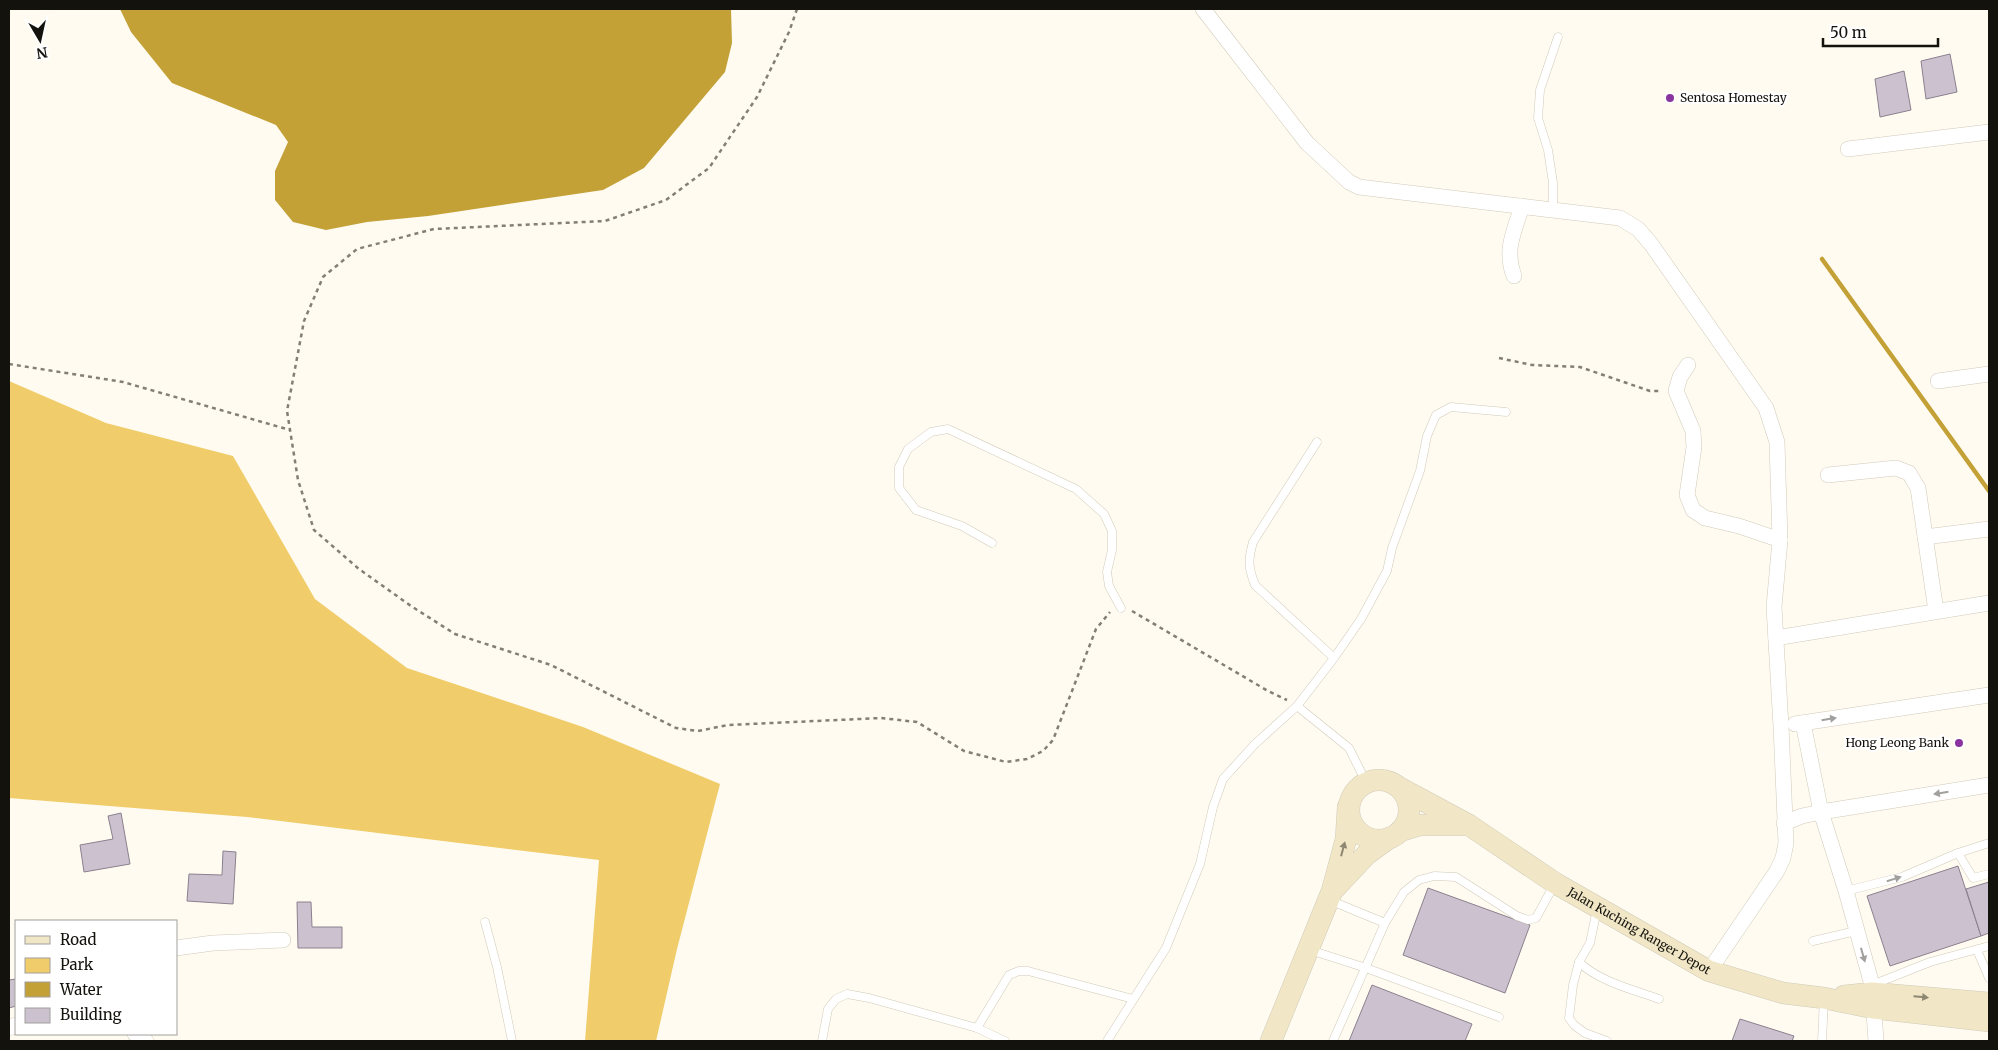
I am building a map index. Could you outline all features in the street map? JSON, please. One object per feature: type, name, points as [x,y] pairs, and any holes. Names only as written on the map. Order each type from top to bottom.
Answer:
[{"type":"street","points":[[1203,9],[1306,143],[1349,182],[1360,187],[1620,218],[1638,229],[1651,244],[1766,408],[1777,442],[1780,540],[1774,607],[1786,844],[1784,858],[1709,971]]},
{"type":"street","points":[[1848,150],[1989,132]]},
{"type":"street","points":[[1514,276],[1509,264],[1508,252],[1522,206]]},
{"type":"street","points":[[1688,365],[1680,377],[1676,391],[1693,431],[1694,447],[1687,495],[1693,510],[1705,518],[1739,526],[1780,540]]},
{"type":"street","points":[[1938,381],[1989,374]]},
{"type":"street","points":[[1828,476],[1896,468],[1909,472],[1918,488],[1936,611]]},
{"type":"street","points":[[1925,538],[1989,529]]},
{"type":"street","points":[[1776,638],[1989,603]]},
{"type":"street","points":[[1781,726],[1989,694]]},
{"type":"street","points":[[1803,723],[1822,812],[1846,891],[1872,995],[1876,1041]]},
{"type":"street","points":[[1271,1041],[1330,896],[1346,839],[1348,807],[1356,790],[1366,782],[1382,780],[1393,783],[1400,788],[1408,804],[1409,815],[1395,834],[1367,854],[1330,896]]},
{"type":"street","points":[[1784,823],[1802,816],[1822,812],[1989,785]]},
{"type":"street","name":"Jalan Kuching Ranger Depot","points":[[1400,788],[1469,825],[1554,883],[1709,971],[1783,993],[1824,998],[1872,995],[1989,1003]]},
{"type":"street","points":[[1348,807],[1349,817],[1353,826],[1362,835],[1374,840],[1420,825],[1469,825]]},
{"type":"street","points":[[178,948],[213,943],[283,940]]},
{"type":"street","name":"Jalan Kuching Ranger Depot","points":[[1872,995],[1989,1021]]},
{"type":"lane","points":[[1553,211],[1553,183],[1548,150],[1538,118],[1540,90],[1558,37]]},
{"type":"lane","points":[[1107,1041],[1166,948],[1200,864],[1213,806],[1223,779],[1255,744],[1297,706],[1334,658],[1360,619],[1387,571],[1392,548],[1420,470],[1427,436],[1436,415],[1451,407],[1506,412]]},
{"type":"lane","points":[[992,543],[962,526],[916,510],[899,488],[899,467],[908,449],[931,432],[948,429],[1067,485],[1076,490],[1104,514],[1112,531],[1112,550],[1108,572],[1109,586],[1120,608]]},
{"type":"lane","points":[[1317,442],[1253,542],[1248,559],[1255,585],[1334,658]]},
{"type":"lane","points":[[1297,706],[1349,748],[1366,782]]},
{"type":"lane","points":[[1846,891],[1902,877],[1958,853],[1989,843]]},
{"type":"lane","points":[[1958,853],[1973,878],[1989,874]]},
{"type":"lane","points":[[1333,1041],[1385,923],[1404,892],[1419,880],[1434,876],[1456,877],[1517,916],[1528,920],[1536,918],[1554,883]]},
{"type":"lane","points":[[1330,896],[1385,923]]},
{"type":"lane","points":[[1598,907],[1590,943],[1579,962],[1573,985],[1569,1018],[1574,1025],[1585,1033],[1607,1041]]},
{"type":"lane","points":[[485,922],[497,967],[512,1041]]},
{"type":"lane","points":[[1813,941],[1856,931]]},
{"type":"lane","points":[[1872,995],[1930,962],[1989,946]]},
{"type":"lane","points":[[1308,949],[1500,1017]]},
{"type":"lane","points":[[1977,950],[1989,978]]},
{"type":"lane","points":[[1579,962],[1587,970],[1597,975],[1659,999]]},
{"type":"lane","points":[[977,1028],[1010,975],[1019,971],[1028,971],[1133,999]]},
{"type":"lane","points":[[822,1041],[828,1009],[836,999],[847,994],[869,998],[977,1028],[1005,1041]]},
{"type":"lane","points":[[1822,1041],[1824,998]]},
{"type":"path","points":[[797,9],[789,32],[757,97],[709,168],[666,200],[605,221],[434,229],[357,250],[323,277],[304,321],[287,411],[298,480],[314,530],[359,569],[455,634],[551,665],[676,728],[698,731],[728,724],[880,718],[917,722],[964,751],[1006,762],[1027,759],[1043,751],[1054,740],[1096,629],[1108,614],[1120,608],[1135,611],[1268,691],[1297,706]]},
{"type":"path","points":[[1499,358],[1532,365],[1580,367],[1650,391],[1676,391]]},
{"type":"path","points":[[9,364],[124,382],[290,430]]},
{"type":"green space","points":[[9,381],[106,423],[233,456],[315,599],[407,668],[583,727],[720,784],[677,949],[656,1041],[585,1041],[599,860],[247,817],[9,798]]},
{"type":"water","points":[[120,9],[731,9],[732,43],[725,72],[644,168],[603,190],[428,216],[367,222],[326,230],[293,222],[275,200],[275,171],[288,142],[276,125],[172,83],[131,32]]},
{"type":"building","points":[[1950,54],[1957,92],[1926,99],[1921,61]]},
{"type":"building","points":[[1904,71],[1911,110],[1880,117],[1875,79]]},
{"type":"building","points":[[121,813],[130,864],[84,872],[80,845],[113,839],[108,816]]},
{"type":"building","points":[[223,851],[236,852],[233,904],[187,901],[189,874],[222,875]]},
{"type":"building","points":[[1958,866],[1981,936],[1890,966],[1867,896]]},
{"type":"building","points":[[1989,882],[1989,933],[1981,936],[1966,889]]},
{"type":"building","points":[[1428,888],[1530,925],[1505,993],[1403,955]]},
{"type":"building","points":[[297,902],[311,902],[312,927],[342,927],[342,948],[298,948]]},
{"type":"building","points":[[15,979],[15,1006],[9,1008],[9,980]]},
{"type":"building","points":[[1372,985],[1472,1024],[1465,1041],[1349,1041]]},
{"type":"building","points":[[1740,1019],[1794,1036],[1792,1041],[1732,1041]]},
{"type":"waterway","points":[[1822,259],[1989,491]]},
{"type":"place","name":"Sentosa Homestay","points":[[1670,98]]},
{"type":"place","name":"Hong Leong Bank","points":[[1959,743]]}]
